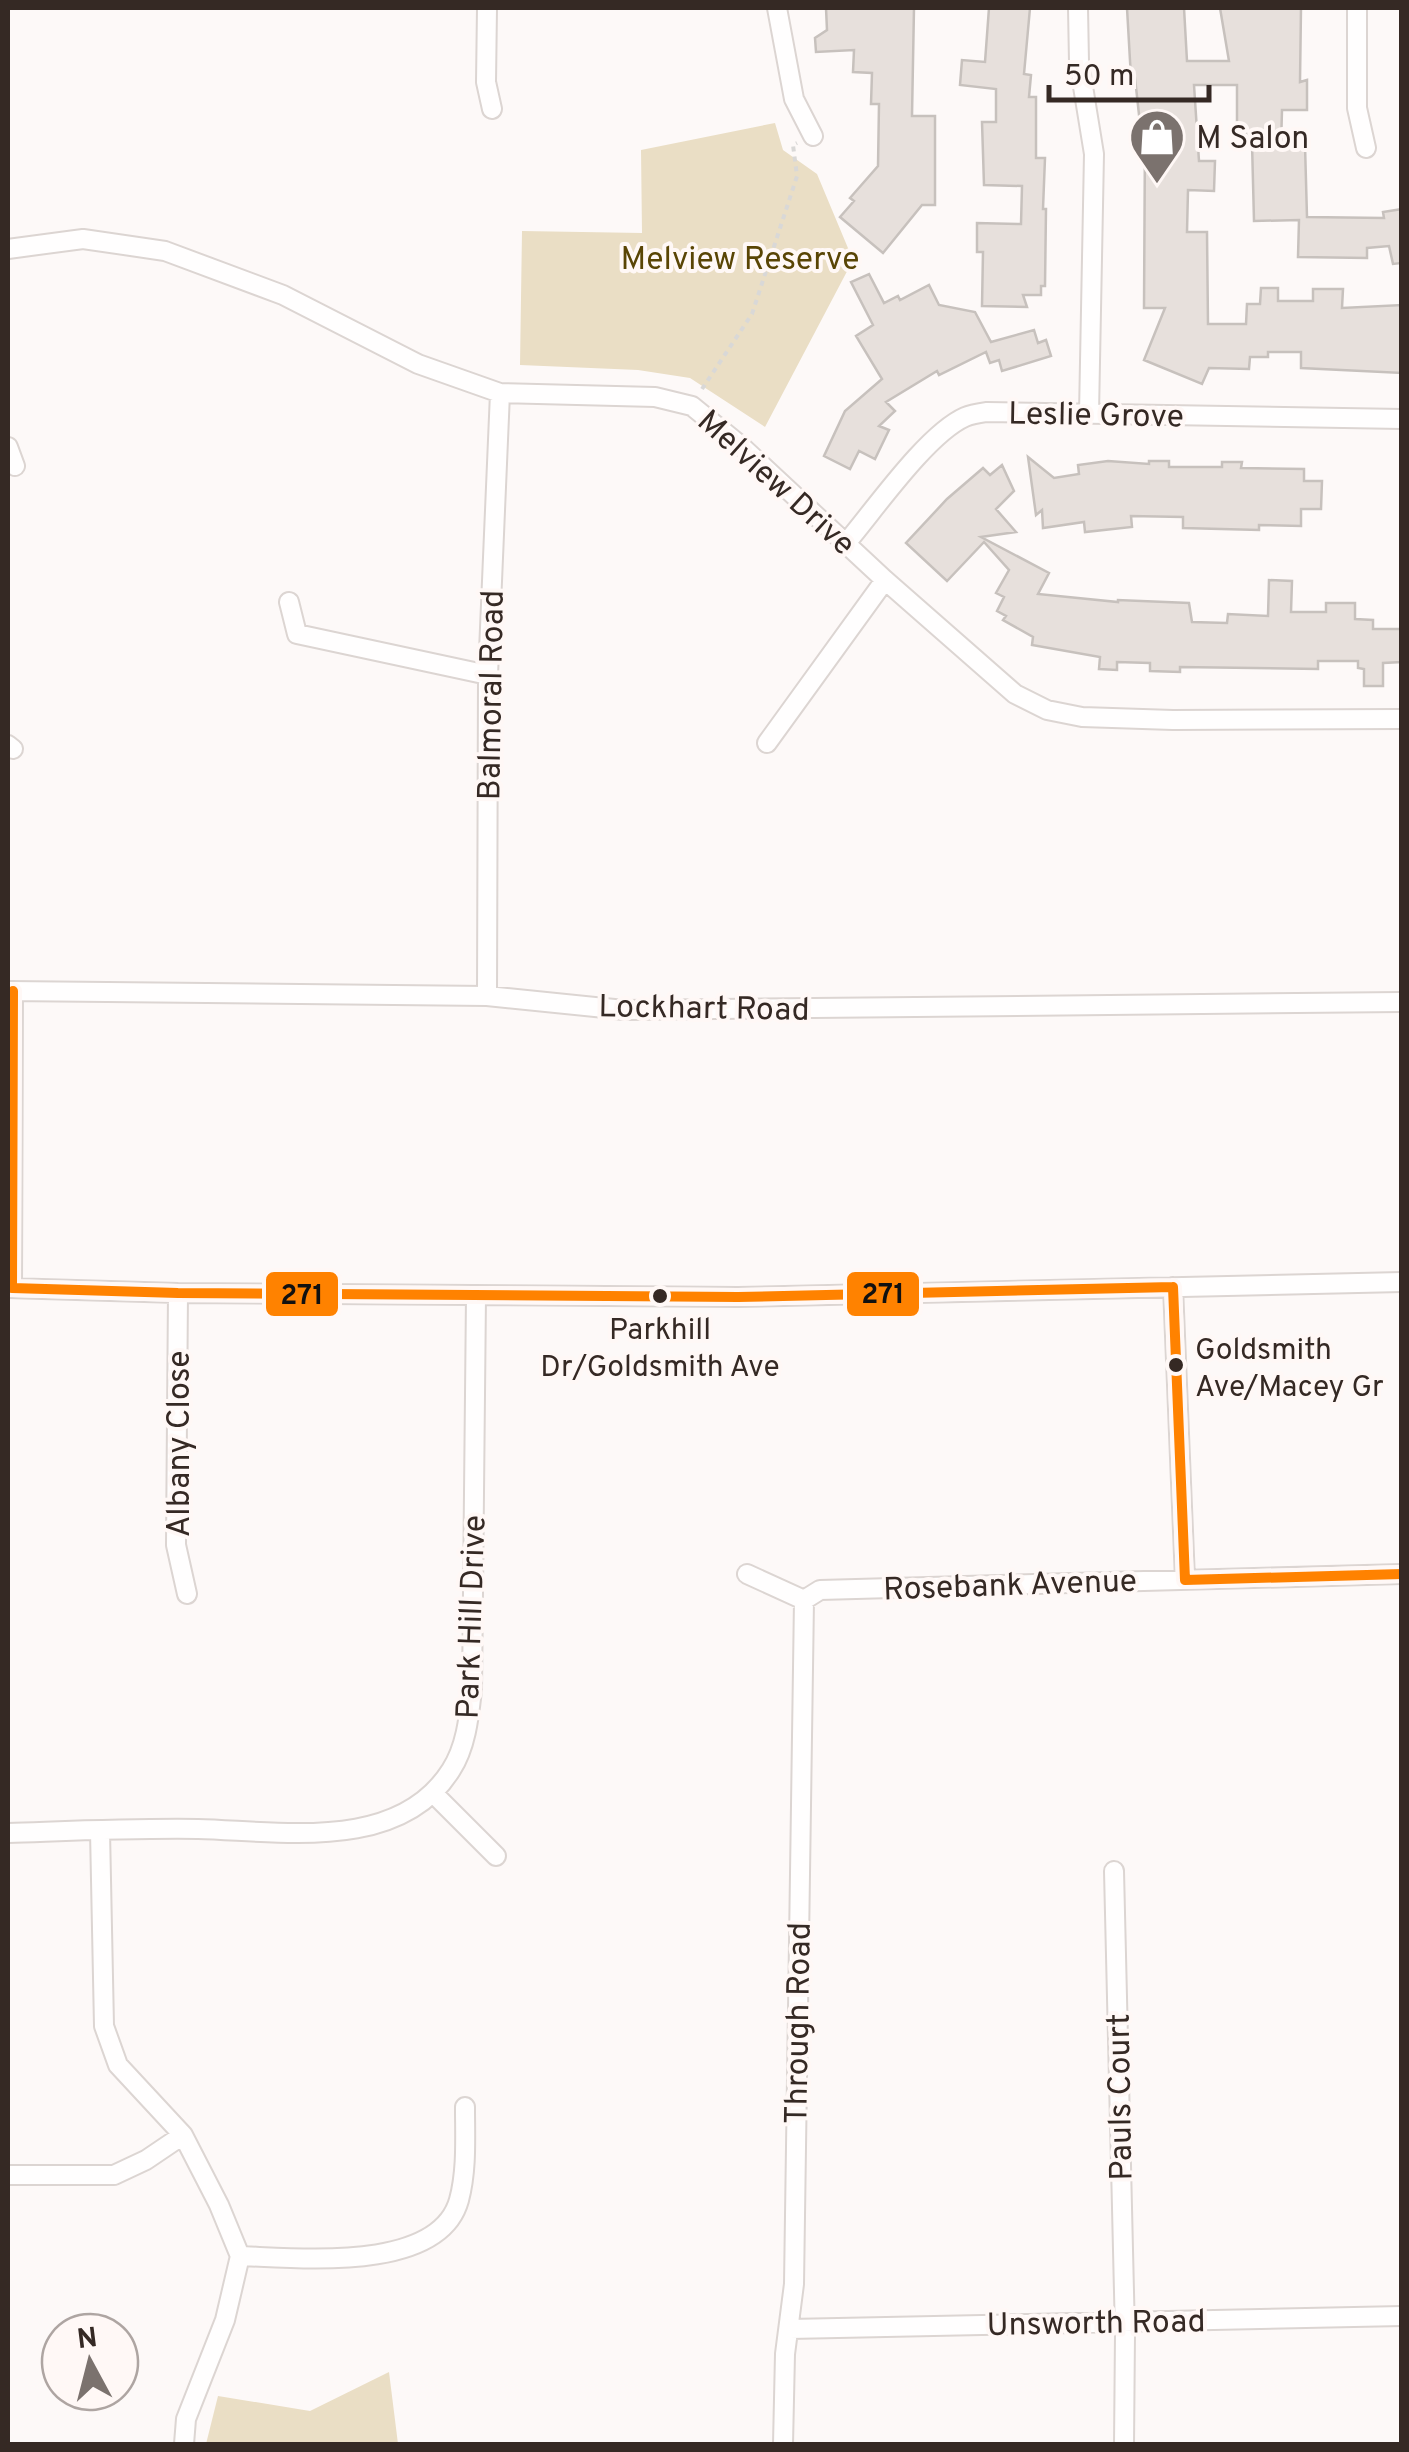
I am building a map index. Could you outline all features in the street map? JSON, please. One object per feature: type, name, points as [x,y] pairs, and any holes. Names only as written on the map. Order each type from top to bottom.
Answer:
[{"type":"street","points":[[487,8],[486,82],[492,109]]},
{"type":"street","points":[[777,8],[794,99],[813,136]]},
{"type":"street","points":[[1078,8],[1078,62],[1094,154],[1089,414]]},
{"type":"street","points":[[1357,8],[1357,108],[1366,148]]},
{"type":"street","name":"Melview Drive","points":[[8,248],[83,239],[165,251],[283,295],[418,364],[500,393],[655,396],[692,406],[710,418],[1014,694],[1047,710],[1082,717],[1173,720],[1402,719]]},
{"type":"street","name":"Balmoral Road","points":[[487,996],[488,675],[500,393]]},
{"type":"street","name":"Leslie Grove","points":[[847,542],[949,426],[968,415],[988,412],[1402,418]]},
{"type":"street","points":[[8,447],[14,466]]},
{"type":"street","points":[[767,744],[885,580]]},
{"type":"street","points":[[290,602],[297,634],[488,675]]},
{"type":"street","points":[[10,991],[10,1288],[738,1298],[1402,1282]]},
{"type":"street","name":"Lockhart Road","points":[[10,991],[487,996],[624,1010],[1402,1002]]},
{"type":"street","points":[[1173,1287],[1185,1580]]},
{"type":"street","name":"Albany Close","points":[[178,1293],[176,1545],[187,1594]]},
{"type":"street","name":"Park Hill Drive","points":[[8,1833],[346,1830],[374,1826],[406,1812],[432,1793],[453,1769],[468,1728],[472,1690],[476,1296]]},
{"type":"street","points":[[747,1574],[804,1600]]},
{"type":"street","name":"Rosebank Avenue","points":[[804,1600],[820,1590],[1402,1574]]},
{"type":"street","name":"Through Road","points":[[783,2444],[785,2354],[794,2284],[804,1600]]},
{"type":"street","points":[[432,1793],[496,1856]]},
{"type":"street","points":[[100,1830],[104,2026],[118,2065],[183,2134],[240,2256],[225,2320],[186,2419],[184,2444]]},
{"type":"street","name":"Pauls Court","points":[[1114,1871],[1125,2322],[1124,2444]]},
{"type":"street","points":[[240,2256],[333,2259],[396,2252],[444,2228],[458,2204],[464,2168],[466,2107]]},
{"type":"street","points":[[8,2176],[114,2175],[146,2160],[183,2134]]},
{"type":"street","name":"Unsworth Road","points":[[790,2329],[1402,2316]]},
{"type":"path","points":[[692,406],[752,314],[797,176],[793,145],[813,136]]},
{"type":"green space","name":"Melview Reserve","points":[[775,123],[783,150],[817,174],[853,260],[765,427],[690,378],[638,370],[520,365],[522,231],[642,233],[641,150]]},
{"type":"green space","points":[[389,2372],[398,2444],[206,2444],[218,2396],[310,2411]]},
{"type":"building","points":[[826,8],[914,8],[912,116],[935,116],[935,205],[922,205],[883,253],[840,217],[854,201],[850,198],[878,166],[879,104],[871,104],[872,73],[853,72],[854,50],[816,52],[815,38],[827,30]]},
{"type":"building","points":[[989,8],[1030,8],[1024,74],[1031,75],[1029,97],[1036,97],[1036,158],[1045,158],[1046,209],[1045,286],[1041,286],[1041,295],[1023,295],[1027,307],[982,306],[983,252],[977,252],[977,223],[1021,224],[1022,186],[984,185],[982,122],[996,122],[996,89],[960,85],[962,60],[985,62]]},
{"type":"building","points":[[1127,8],[1184,8],[1187,61],[1229,61],[1220,8],[1301,8],[1300,82],[1307,80],[1307,110],[1282,110],[1281,146],[1305,145],[1307,217],[1384,218],[1383,212],[1402,209],[1402,263],[1393,264],[1389,246],[1367,248],[1367,258],[1298,257],[1299,220],[1254,221],[1252,143],[1246,143],[1246,128],[1237,128],[1237,85],[1194,85],[1199,161],[1215,161],[1214,191],[1188,190],[1187,232],[1207,232],[1208,324],[1246,324],[1247,304],[1260,304],[1261,288],[1278,288],[1278,301],[1313,301],[1313,289],[1343,289],[1342,308],[1402,305],[1402,373],[1301,368],[1301,352],[1268,352],[1268,357],[1250,357],[1249,369],[1209,368],[1202,384],[1144,360],[1165,308],[1144,308],[1145,133],[1141,133],[1135,78],[1131,78]]},
{"type":"building","points":[[869,274],[884,303],[898,296],[900,300],[929,285],[939,305],[975,312],[991,342],[1034,330],[1038,343],[1046,340],[1051,356],[1002,371],[999,360],[990,363],[986,352],[939,375],[937,371],[886,402],[895,411],[879,426],[889,430],[875,459],[859,451],[850,469],[824,456],[845,411],[882,379],[856,336],[873,325],[851,282]]},
{"type":"building","points":[[1028,457],[1054,478],[1079,474],[1078,465],[1108,461],[1169,461],[1169,467],[1222,467],[1222,462],[1242,462],[1241,468],[1304,469],[1304,481],[1322,481],[1321,509],[1301,509],[1301,526],[1259,525],[1259,530],[1183,528],[1183,517],[1131,516],[1132,527],[1085,532],[1084,522],[1043,528],[1042,510],[1036,515]]},
{"type":"building","points":[[1002,465],[1014,491],[996,509],[1016,532],[981,537],[1049,573],[1038,594],[1118,602],[1189,603],[1192,622],[1227,623],[1228,614],[1268,616],[1269,580],[1292,581],[1291,612],[1326,612],[1326,603],[1355,603],[1355,619],[1373,620],[1373,629],[1402,629],[1402,662],[1383,663],[1383,686],[1364,686],[1364,669],[1358,668],[1358,661],[1318,661],[1318,669],[1180,667],[1180,672],[1150,671],[1150,663],[1117,662],[1117,670],[1099,669],[1100,657],[1032,645],[1033,637],[1003,620],[1006,616],[997,611],[1004,597],[996,593],[1009,570],[984,542],[947,581],[906,543],[983,468],[990,475]]},
{"type":"transit line","name":"271","points":[[12,1288],[13,991]]},
{"type":"transit line","name":"271","points":[[1173,1287],[1185,1580]]},
{"type":"transit line","name":"271","points":[[12,1288],[738,1297],[1173,1287]]},
{"type":"transit line","name":"271","points":[[1185,1580],[1402,1574]]},
{"type":"place","name":"M Salon","points":[[1157,186]]},
{"type":"place","name":"Parkhill Dr/Goldsmith Ave","points":[[660,1296]]},
{"type":"place","name":"Goldsmith Ave/Macey Gr","points":[[1176,1365]]}]
